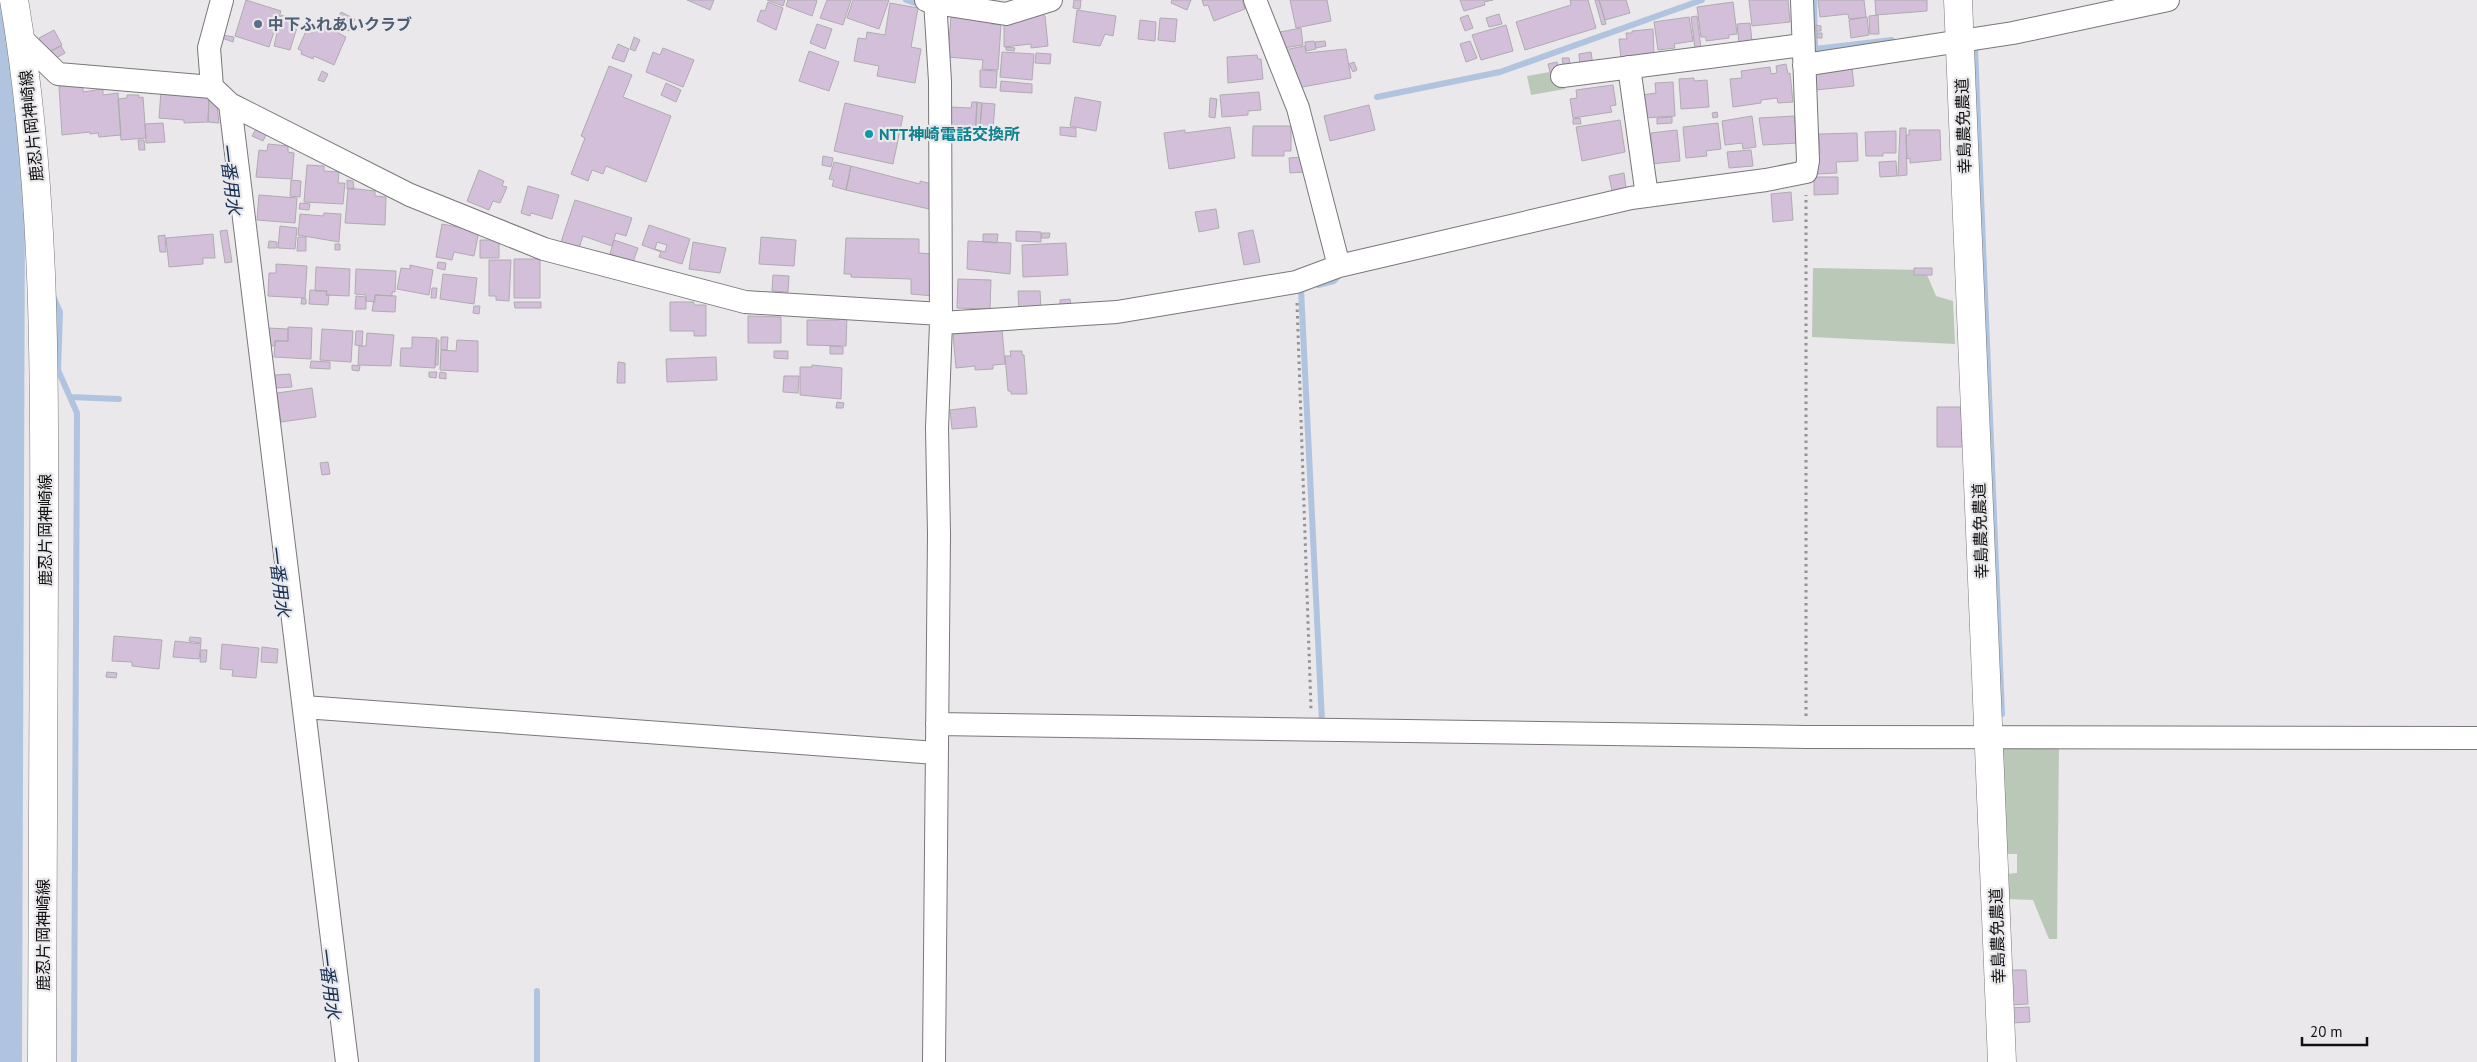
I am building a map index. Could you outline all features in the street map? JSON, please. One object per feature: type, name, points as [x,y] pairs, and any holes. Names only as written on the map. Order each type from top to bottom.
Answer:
[{"type":"street","name":"鹿忍片岡神崎線","points":[[14,0],[26,73],[38,200],[44,448],[42,1062]]},
{"type":"street","points":[[212,87],[209,48],[222,0]]},
{"type":"street","points":[[934,1062],[936,752],[943,724],[937,428],[944,320],[939,33],[932,1],[1006,14],[1051,0]]},
{"type":"street","points":[[1255,0],[1298,108],[1339,266]]},
{"type":"street","points":[[21,38],[58,74],[212,87],[230,104],[410,195],[544,249],[745,302],[944,320],[1117,312],[1296,282],[1339,266],[1647,196],[1766,180],[1806,172],[1808,161],[1802,0]]},
{"type":"street","name":"幸島農免農道","points":[[1958,0],[2002,1062]]},
{"type":"street","points":[[1562,76],[1629,68],[1959,41],[2013,33],[2168,0]]},
{"type":"street","points":[[1629,68],[1647,196]]},
{"type":"street","points":[[230,104],[347,1062]]},
{"type":"street","points":[[304,708],[936,752]]},
{"type":"street","points":[[943,724],[1806,736],[2477,738]]},
{"type":"path","points":[[1806,172],[1806,736]]},
{"type":"path","points":[[1296,282],[1312,719]]},
{"type":"green space","points":[[1561,70],[1565,89],[1531,95],[1527,76]]},
{"type":"green space","points":[[1813,268],[1925,270],[1936,296],[1953,301],[1955,344],[1812,337]]},
{"type":"green space","points":[[2000,744],[2059,744],[2057,939],[2049,939],[2033,900],[2008,899],[2007,874],[2017,873],[2017,854],[2006,854]]},
{"type":"water","points":[[0,0],[3,0],[25,204],[22,1062],[0,1062]]},
{"type":"building","name":"中下ふれあいクラブ","points":[[246,0],[281,11],[269,47],[235,36]]},
{"type":"building","points":[[687,0],[714,0],[710,10]]},
{"type":"building","points":[[767,0],[785,0],[783,6]]},
{"type":"building","points":[[788,0],[817,1],[812,16],[786,6]]},
{"type":"building","points":[[827,0],[851,0],[843,25],[820,18]]},
{"type":"building","points":[[853,0],[889,0],[879,29],[847,18]]},
{"type":"building","points":[[1074,0],[1081,0],[1080,9],[1073,8]]},
{"type":"building","points":[[1172,0],[1191,0],[1187,10],[1171,3]]},
{"type":"building","points":[[1202,0],[1242,0],[1245,9],[1214,21],[1208,5],[1204,6]]},
{"type":"building","points":[[1290,0],[1327,0],[1331,21],[1296,28]]},
{"type":"building","points":[[1460,0],[1493,0],[1484,2],[1485,5],[1464,11]]},
{"type":"building","points":[[1570,0],[1588,0],[1596,28],[1525,50],[1516,22],[1571,5]]},
{"type":"building","points":[[1595,0],[1599,0],[1606,24],[1602,25]]},
{"type":"building","points":[[1599,0],[1626,0],[1630,13],[1605,20]]},
{"type":"building","points":[[1749,0],[1788,0],[1790,22],[1752,26]]},
{"type":"building","points":[[1818,0],[1864,0],[1866,17],[1849,19],[1848,14],[1820,17]]},
{"type":"building","points":[[1875,0],[1927,0],[1927,11],[1876,15]]},
{"type":"building","points":[[768,2],[783,8],[776,30],[757,21],[761,10],[765,11]]},
{"type":"building","points":[[1733,2],[1737,34],[1729,35],[1729,38],[1706,41],[1706,37],[1701,37],[1697,7]]},
{"type":"building","points":[[890,3],[918,8],[911,47],[921,49],[915,83],[877,76],[879,66],[854,61],[858,38],[866,39],[867,32],[885,35]]},
{"type":"building","points":[[1077,10],[1116,16],[1113,36],[1105,34],[1100,46],[1073,42]]},
{"type":"building","points":[[341,12],[355,19],[349,31],[335,25]]},
{"type":"building","points":[[1043,14],[1045,16],[1048,46],[1031,48],[1031,44],[1004,47],[1004,21]]},
{"type":"building","points":[[1499,14],[1502,24],[1489,27],[1486,18]]},
{"type":"building","points":[[281,15],[299,21],[290,50],[274,46]]},
{"type":"building","points":[[1468,15],[1473,28],[1465,31],[1460,18]]},
{"type":"building","points":[[1878,15],[1879,34],[1870,34],[1869,16]]},
{"type":"building","points":[[1697,16],[1701,48],[1695,49],[1691,17]]},
{"type":"building","points":[[951,17],[991,20],[991,24],[1001,25],[998,70],[982,69],[983,60],[948,57]]},
{"type":"building","points":[[1689,17],[1693,41],[1674,44],[1675,48],[1658,50],[1654,22]]},
{"type":"building","points":[[1867,17],[1869,35],[1851,38],[1849,20]]},
{"type":"building","points":[[1160,18],[1177,19],[1175,42],[1158,40]]},
{"type":"building","points":[[322,20],[340,28],[338,33],[346,37],[334,65],[314,56],[313,59],[301,54],[302,51],[298,49],[310,22],[320,26]]},
{"type":"building","points":[[1140,20],[1156,22],[1155,41],[1138,39]]},
{"type":"building","points":[[1750,23],[1752,41],[1739,43],[1737,24]]},
{"type":"building","points":[[817,24],[832,29],[825,49],[810,43]]},
{"type":"building","points":[[1506,25],[1513,51],[1481,60],[1472,35]]},
{"type":"building","points":[[1816,25],[1821,26],[1821,31],[1816,31]]},
{"type":"building","points":[[1301,28],[1303,45],[1283,48],[1280,32]]},
{"type":"building","points":[[1653,29],[1654,55],[1621,58],[1619,39],[1627,39],[1626,33],[1632,33],[1632,31]]},
{"type":"building","points":[[54,30],[62,45],[47,53],[39,38]]},
{"type":"building","points":[[1817,33],[1822,33],[1822,38],[1817,38]]},
{"type":"building","points":[[222,35],[234,37],[233,42],[222,38]]},
{"type":"building","points":[[634,37],[640,40],[635,51],[630,49]]},
{"type":"building","points":[[1314,41],[1316,49],[1306,51],[1305,42]]},
{"type":"building","points":[[1325,41],[1326,46],[1316,48],[1315,42]]},
{"type":"building","points":[[1470,41],[1477,58],[1466,62],[1460,44]]},
{"type":"building","points":[[618,44],[629,49],[624,62],[612,58]]},
{"type":"building","points":[[61,46],[65,53],[51,61],[47,53]]},
{"type":"building","points":[[1305,46],[1306,53],[1346,49],[1351,78],[1297,88],[1284,50]]},
{"type":"building","points":[[1006,47],[1015,48],[1014,51],[1006,50]]},
{"type":"building","points":[[663,48],[694,60],[683,87],[646,72],[653,52],[660,55]]},
{"type":"building","points":[[809,51],[839,62],[829,91],[799,81]]},
{"type":"building","points":[[1002,52],[1034,54],[1032,80],[1000,77]]},
{"type":"building","points":[[1591,52],[1593,66],[1580,68],[1579,54]]},
{"type":"building","points":[[1036,53],[1051,54],[1050,64],[1035,63]]},
{"type":"building","points":[[1257,55],[1258,59],[1261,59],[1263,79],[1228,83],[1227,57]]},
{"type":"building","points":[[1562,58],[1569,58],[1571,69],[1564,70]]},
{"type":"building","points":[[1354,62],[1357,70],[1353,72],[1349,64]]},
{"type":"building","points":[[1557,62],[1559,71],[1550,72],[1548,64]]},
{"type":"building","points":[[1786,64],[1788,74],[1790,73],[1793,102],[1778,103],[1777,98],[1761,100],[1761,103],[1733,107],[1730,79],[1742,78],[1741,71],[1770,67],[1771,74],[1777,73],[1776,66]]},
{"type":"building","points":[[609,66],[632,75],[623,97],[671,116],[646,182],[606,166],[603,174],[592,170],[588,181],[571,174],[585,138],[581,136]]},
{"type":"building","points":[[1852,68],[1854,86],[1816,90],[1814,72]]},
{"type":"building","points":[[980,70],[997,71],[996,88],[980,87]]},
{"type":"building","points":[[322,71],[328,74],[324,82],[318,80]]},
{"type":"building","points":[[1694,78],[1694,81],[1707,80],[1709,107],[1681,109],[1679,79]]},
{"type":"building","points":[[1001,81],[1032,84],[1032,93],[1000,91]]},
{"type":"building","points":[[1673,82],[1675,116],[1644,118],[1642,95],[1656,93],[1655,83]]},
{"type":"building","points":[[666,83],[681,90],[676,102],[661,95]]},
{"type":"building","points":[[83,84],[83,92],[103,89],[103,95],[118,93],[121,135],[99,137],[98,133],[90,134],[90,132],[62,135],[59,86]]},
{"type":"building","points":[[1613,85],[1616,105],[1610,106],[1612,112],[1573,118],[1570,99],[1577,98],[1576,90]]},
{"type":"building","points":[[161,91],[209,96],[208,122],[184,123],[184,120],[159,118]]},
{"type":"building","points":[[1259,92],[1261,110],[1248,111],[1248,115],[1222,117],[1220,95]]},
{"type":"building","points":[[127,95],[143,97],[146,138],[121,140],[118,99],[127,98]]},
{"type":"building","points":[[209,96],[216,97],[219,123],[208,122]]},
{"type":"building","points":[[1075,97],[1101,102],[1096,131],[1070,126]]},
{"type":"building","points":[[1210,98],[1217,99],[1215,118],[1209,117]]},
{"type":"building","points":[[972,102],[977,102],[975,137],[948,134],[950,107],[971,108]]},
{"type":"building","points":[[977,102],[982,103],[979,139],[975,139]]},
{"type":"building","name":"NTT神崎電話交換所","points":[[845,103],[903,116],[893,164],[834,151]]},
{"type":"building","points":[[982,103],[995,104],[992,140],[979,139]]},
{"type":"building","points":[[1369,105],[1375,130],[1330,141],[1324,116]]},
{"type":"building","points":[[1717,112],[1718,117],[1713,118],[1712,113]]},
{"type":"building","points":[[1752,116],[1756,147],[1743,149],[1742,143],[1725,145],[1722,121]]},
{"type":"building","points":[[1794,116],[1798,143],[1763,145],[1759,118]]},
{"type":"building","points":[[1672,117],[1672,123],[1657,124],[1657,118]]},
{"type":"building","points":[[1580,118],[1581,124],[1573,124],[1573,119]]},
{"type":"building","points":[[1620,120],[1625,152],[1582,161],[1576,127]]},
{"type":"building","points":[[163,123],[165,142],[146,143],[145,124]]},
{"type":"building","points":[[1718,123],[1721,149],[1706,151],[1707,156],[1686,158],[1683,127]]},
{"type":"building","points":[[1253,126],[1291,126],[1291,151],[1284,151],[1284,156],[1252,156]]},
{"type":"building","points":[[1060,127],[1076,128],[1076,137],[1060,135]]},
{"type":"building","points":[[1230,127],[1235,158],[1169,169],[1164,133],[1185,130],[1185,133]]},
{"type":"building","points":[[1900,128],[1906,128],[1907,175],[1898,176]]},
{"type":"building","points":[[256,129],[266,135],[263,141],[252,136]]},
{"type":"building","points":[[1677,130],[1680,161],[1651,164],[1651,133]]},
{"type":"building","points":[[1909,130],[1940,130],[1941,160],[1910,163],[1910,158],[1907,159],[1906,135],[1909,135]]},
{"type":"building","points":[[1896,131],[1896,153],[1883,153],[1883,156],[1866,156],[1865,132]]},
{"type":"building","points":[[1857,133],[1858,161],[1836,162],[1837,173],[1817,174],[1816,153],[1820,153],[1819,134]]},
{"type":"building","points":[[138,140],[144,140],[145,150],[139,150]]},
{"type":"building","points":[[268,144],[288,146],[288,152],[294,153],[292,179],[256,177],[259,150],[267,151]]},
{"type":"building","points":[[1751,150],[1753,166],[1729,168],[1727,152]]},
{"type":"building","points":[[823,156],[833,158],[831,167],[822,165]]},
{"type":"building","points":[[1304,157],[1305,172],[1290,173],[1289,158]]},
{"type":"building","points":[[1896,161],[1897,176],[1880,177],[1879,162]]},
{"type":"building","points":[[834,162],[851,166],[846,190],[832,186],[834,180],[829,179]]},
{"type":"building","points":[[307,165],[324,166],[324,171],[339,172],[338,183],[345,183],[343,204],[304,202]]},
{"type":"building","points":[[851,166],[920,184],[920,181],[932,184],[929,209],[846,190]]},
{"type":"building","points":[[479,170],[504,181],[502,186],[507,187],[500,203],[493,201],[489,210],[467,201]]},
{"type":"building","points":[[1624,173],[1626,188],[1612,191],[1609,176]]},
{"type":"building","points":[[1814,177],[1838,177],[1838,194],[1814,195]]},
{"type":"building","points":[[291,180],[301,181],[300,197],[290,196]]},
{"type":"building","points":[[347,180],[353,181],[354,189],[347,189]]},
{"type":"building","points":[[528,186],[559,195],[552,219],[531,213],[530,216],[521,213]]},
{"type":"building","points":[[348,188],[375,191],[375,196],[386,197],[385,225],[345,223]]},
{"type":"building","points":[[1791,192],[1793,220],[1773,222],[1771,194]]},
{"type":"building","points":[[259,195],[297,198],[295,223],[257,220]]},
{"type":"building","points":[[575,200],[632,218],[626,236],[616,233],[612,246],[583,236],[579,248],[561,242]]},
{"type":"building","points":[[300,203],[310,204],[309,210],[299,209]]},
{"type":"building","points":[[1216,209],[1219,228],[1199,232],[1195,212]]},
{"type":"building","points":[[324,213],[341,214],[339,242],[298,235],[300,214],[323,216]]},
{"type":"building","points":[[442,224],[479,231],[474,256],[454,252],[452,260],[436,257]]},
{"type":"building","points":[[649,225],[690,239],[682,264],[659,257],[661,252],[642,245]],"holes":[[[657,242],[667,245],[665,252],[655,249]]]},
{"type":"building","points":[[280,226],[297,228],[295,249],[278,248]]},
{"type":"building","points":[[227,230],[232,262],[225,263],[220,231]]},
{"type":"building","points":[[1253,230],[1260,262],[1244,265],[1238,233]]},
{"type":"building","points":[[1016,231],[1041,232],[1041,242],[1016,241]]},
{"type":"building","points":[[1042,233],[1050,233],[1049,238],[1041,238]]},
{"type":"building","points":[[213,234],[215,258],[203,258],[203,264],[169,267],[166,238]]},
{"type":"building","points":[[983,234],[998,234],[997,243],[983,242]]},
{"type":"building","points":[[165,235],[166,252],[160,252],[158,236]]},
{"type":"building","points":[[298,237],[306,237],[306,251],[297,251]]},
{"type":"building","points":[[761,237],[796,240],[794,266],[759,264]]},
{"type":"building","points":[[846,238],[919,239],[919,253],[934,254],[934,296],[911,294],[911,279],[851,277],[851,274],[844,274]]},
{"type":"building","points":[[480,240],[499,240],[499,258],[480,258]]},
{"type":"building","points":[[614,240],[638,248],[633,262],[610,254]]},
{"type":"building","points":[[269,241],[277,242],[277,248],[268,248]]},
{"type":"building","points":[[968,241],[1011,243],[1010,274],[967,269]]},
{"type":"building","points":[[693,242],[726,248],[720,273],[689,269]]},
{"type":"building","points":[[1066,243],[1068,275],[1023,277],[1022,245]]},
{"type":"building","points":[[335,244],[340,244],[340,250],[335,250]]},
{"type":"building","points":[[514,259],[540,259],[540,298],[514,298]]},
{"type":"building","points":[[489,260],[511,260],[509,301],[496,300],[496,296],[489,296]]},
{"type":"building","points":[[438,262],[446,263],[445,270],[437,268]]},
{"type":"building","points":[[276,264],[307,266],[305,298],[268,296],[269,273],[276,273]]},
{"type":"building","points":[[410,265],[433,270],[429,295],[397,289],[401,268],[410,269]]},
{"type":"building","points":[[316,267],[350,269],[349,296],[326,295],[327,291],[315,291]]},
{"type":"building","points":[[1914,268],[1932,268],[1932,275],[1914,275]]},
{"type":"building","points":[[356,269],[396,271],[395,292],[392,292],[392,296],[375,295],[375,302],[366,301],[366,295],[355,294]]},
{"type":"building","points":[[443,274],[477,278],[474,304],[440,299]]},
{"type":"building","points":[[773,275],[789,276],[788,292],[772,291]]},
{"type":"building","points":[[958,279],[991,280],[990,309],[957,308]]},
{"type":"building","points":[[432,288],[437,288],[436,298],[431,298]]},
{"type":"building","points":[[310,290],[327,291],[326,295],[329,295],[328,305],[309,304]]},
{"type":"building","points":[[1018,291],[1040,291],[1041,310],[1019,311]]},
{"type":"building","points":[[375,295],[396,296],[395,312],[372,311]]},
{"type":"building","points":[[356,296],[366,297],[366,309],[355,309]]},
{"type":"building","points":[[302,298],[306,299],[306,304],[301,304]]},
{"type":"building","points":[[1070,299],[1071,305],[1060,307],[1060,300]]},
{"type":"building","points":[[514,302],[541,302],[541,308],[515,308]]},
{"type":"building","points":[[670,302],[694,302],[694,305],[706,305],[706,336],[694,336],[694,331],[670,331]]},
{"type":"building","points":[[474,306],[480,306],[479,314],[473,313]]},
{"type":"building","points":[[748,316],[781,317],[781,343],[748,343]]},
{"type":"building","points":[[839,316],[847,316],[846,346],[807,345],[807,320],[839,320]]},
{"type":"building","points":[[288,327],[312,328],[311,359],[274,357],[275,341],[288,341]]},
{"type":"building","points":[[268,328],[288,329],[288,341],[275,341],[275,346],[268,346]]},
{"type":"building","points":[[322,329],[353,331],[351,362],[320,360]]},
{"type":"building","points":[[981,329],[1002,329],[1005,364],[993,365],[993,369],[975,370],[975,366],[956,368],[953,334],[981,332]]},
{"type":"building","points":[[356,331],[363,331],[362,346],[355,345]]},
{"type":"building","points":[[367,333],[394,335],[391,366],[358,365],[359,346],[366,346]]},
{"type":"building","points":[[412,337],[437,338],[435,368],[400,366],[401,348],[412,348]]},
{"type":"building","points":[[441,337],[448,337],[447,350],[441,350]]},
{"type":"building","points":[[436,340],[439,340],[438,365],[435,365]]},
{"type":"building","points":[[457,340],[478,341],[478,372],[440,370],[441,350],[456,351]]},
{"type":"building","points":[[830,346],[843,347],[843,354],[830,354]]},
{"type":"building","points":[[774,351],[788,351],[788,359],[774,358]]},
{"type":"building","points":[[1010,351],[1022,351],[1022,355],[1024,355],[1027,394],[1011,394],[1011,391],[1008,391],[1005,356],[1011,356]]},
{"type":"building","points":[[716,357],[717,380],[667,382],[666,359]]},
{"type":"building","points":[[311,361],[330,362],[330,369],[310,368]]},
{"type":"building","points":[[618,362],[625,363],[625,383],[617,383]]},
{"type":"building","points":[[352,365],[360,366],[359,371],[352,370]]},
{"type":"building","points":[[812,365],[842,368],[841,399],[800,395],[800,367],[812,367]]},
{"type":"building","points":[[429,372],[437,372],[436,378],[429,377]]},
{"type":"building","points":[[440,372],[446,373],[446,379],[439,378]]},
{"type":"building","points":[[290,374],[292,387],[276,388],[275,375]]},
{"type":"building","points":[[784,376],[799,376],[798,393],[783,392]]},
{"type":"building","points":[[312,388],[316,417],[281,422],[277,393]]},
{"type":"building","points":[[837,402],[844,403],[843,408],[836,408]]},
{"type":"building","points":[[975,407],[977,427],[952,429],[950,410]]},
{"type":"building","points":[[1937,407],[1961,407],[1962,447],[1937,447]]},
{"type":"building","points":[[328,462],[330,474],[322,475],[320,463]]},
{"type":"building","points":[[114,636],[162,640],[159,669],[132,666],[132,662],[112,661]]},
{"type":"building","points":[[190,637],[201,638],[201,643],[189,641]]},
{"type":"building","points":[[175,641],[201,644],[199,659],[173,657]]},
{"type":"building","points":[[222,644],[259,648],[256,678],[232,676],[233,670],[220,669]]},
{"type":"building","points":[[262,647],[278,649],[277,663],[261,662]]},
{"type":"building","points":[[201,650],[207,650],[206,662],[200,662]]},
{"type":"building","points":[[107,672],[117,673],[116,678],[106,677]]},
{"type":"building","points":[[2007,970],[2026,970],[2028,1004],[2009,1005]]},
{"type":"building","points":[[2029,1007],[2030,1022],[2011,1023],[2010,1008]]},
{"type":"waterway","points":[[906,0],[921,5]]},
{"type":"waterway","points":[[1377,97],[1500,72],[1702,0]]},
{"type":"waterway","points":[[1814,0],[1815,49],[1892,40]]},
{"type":"waterway","points":[[1975,47],[2002,714]]},
{"type":"waterway","points":[[1318,285],[1334,281],[1341,273]]},
{"type":"waterway","points":[[1306,288],[1301,289],[1322,722]]},
{"type":"waterway","points":[[53,296],[60,312],[58,370],[77,413],[74,1062]]},
{"type":"waterway","points":[[70,397],[119,399]]},
{"type":"waterway","points":[[537,991],[537,1062]]},
{"type":"place","name":"中下ふれあいクラブ","points":[[258,24]]},
{"type":"place","name":"NTT神崎電話交換所","points":[[869,134]]},
{"type":"water label","name":"一番用水","points":[[230,179]]},
{"type":"water label","name":"一番用水","points":[[279,581]]},
{"type":"water label","name":"一番用水","points":[[329,983]]}]
